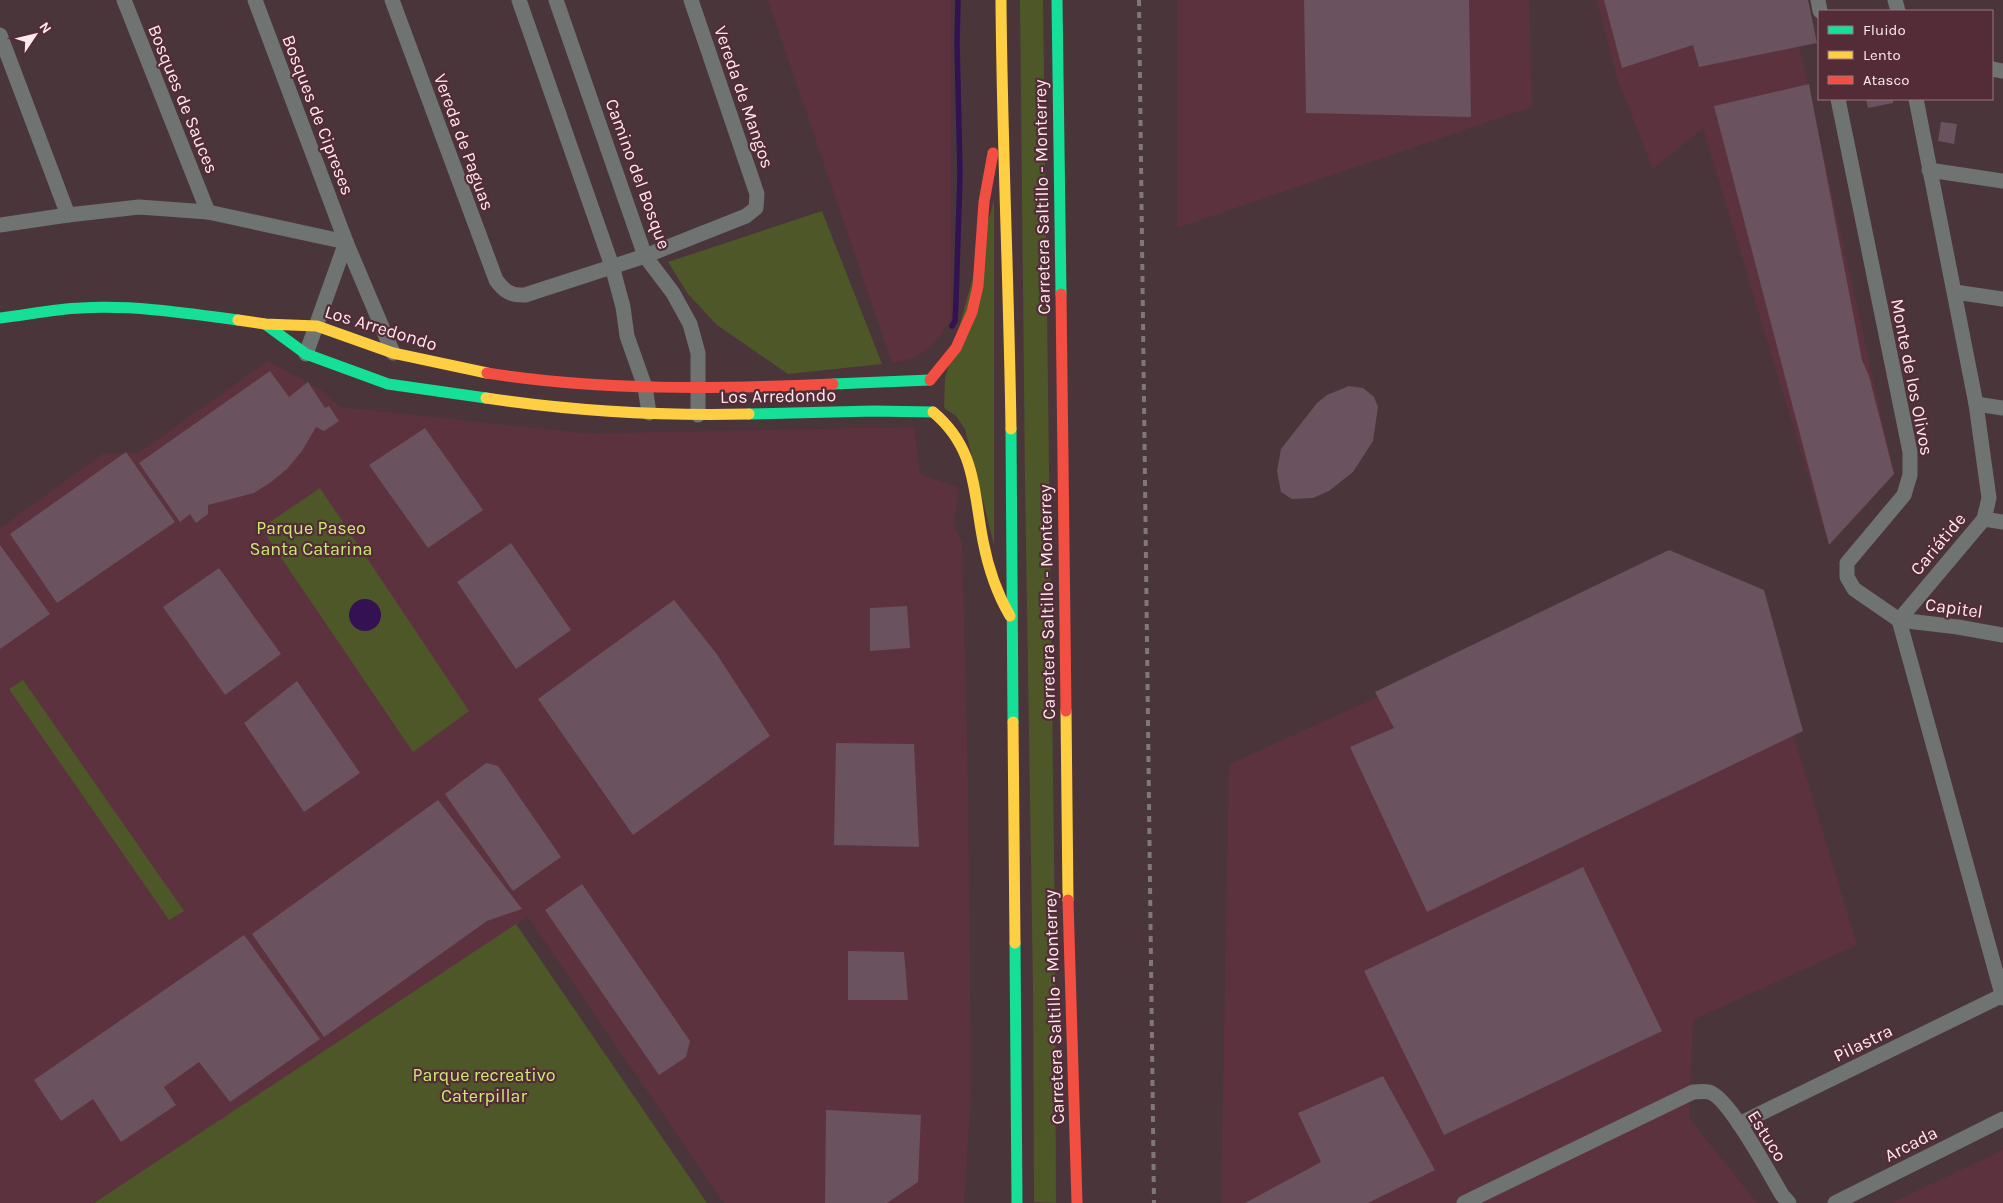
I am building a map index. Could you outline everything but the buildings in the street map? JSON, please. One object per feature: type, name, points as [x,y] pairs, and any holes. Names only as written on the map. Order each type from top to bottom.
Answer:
[{"type":"main road","name":"Carretera Saltillo - Monterrey","points":[[1001,0],[1002,125],[1010,355],[1017,1203]]},
{"type":"main road","name":"Carretera Saltillo - Monterrey","points":[[1057,0],[1069,980],[1078,1203]]},
{"type":"main road","name":"Los Arredondo","points":[[265,324],[317,326],[393,353],[463,369],[525,379],[645,387],[699,388],[814,386],[930,380],[948,360],[963,337],[975,303],[978,286],[981,231],[990,165],[1002,125]]},
{"type":"main road","points":[[0,318],[80,308],[136,308],[182,312],[265,324]]},
{"type":"main road","name":"Los Arredondo","points":[[265,324],[306,354],[388,384],[516,402],[698,415],[874,411],[933,412],[945,422],[956,436],[968,458],[991,573],[1000,599],[1013,620]]},
{"type":"street","name":"Bosques de Sauces","points":[[124,0],[208,212]]},
{"type":"street","name":"Bosques de Cipreses","points":[[256,0],[346,242],[393,353]]},
{"type":"street","name":"Vereda de Paguas","points":[[392,0],[496,280],[508,293],[515,296],[525,295],[612,266]]},
{"type":"street","points":[[519,0],[612,266],[623,307],[627,336],[645,387],[649,413]]},
{"type":"street","name":"Camino del Bosque","points":[[556,0],[645,256],[673,293],[690,324],[698,353],[698,415]]},
{"type":"street","name":"Vereda de Mangos","points":[[645,256],[746,216],[756,208],[757,194],[691,0]]},
{"type":"street","points":[[0,35],[68,215]]},
{"type":"street","name":"Monte de los Olivos","points":[[1838,100],[1910,452],[1910,475],[1904,495],[1848,563],[1847,576],[1854,589],[1899,620]]},
{"type":"street","name":"Cariátide","points":[[1899,620],[1984,519],[1989,498],[1976,404],[1916,100]]},
{"type":"street","points":[[1929,170],[2003,181]]},
{"type":"street","points":[[0,226],[68,215],[139,207],[208,212],[346,242],[306,354]]},
{"type":"street","points":[[612,266],[645,256]]},
{"type":"street","points":[[1955,292],[2003,299]]},
{"type":"street","points":[[1976,404],[2003,408]]},
{"type":"street","points":[[1984,519],[2003,522]]},
{"type":"street","points":[[1899,620],[2003,996]]},
{"type":"street","name":"Capitel","points":[[1899,620],[2003,635]]},
{"type":"street","name":"Pilastra","points":[[1739,1124],[2003,996]]},
{"type":"street","name":"Estuco","points":[[1464,1203],[1693,1092],[1709,1092],[1719,1098],[1739,1124],[1782,1195],[1789,1203]]},
{"type":"street","name":"Arcada","points":[[1835,1203],[2003,1119]]},
{"type":"shaded area","points":[[768,0],[951,0],[951,318],[940,336],[928,349],[914,358],[892,363]]},
{"type":"shaded area","points":[[1177,0],[1529,0],[1532,107],[1177,228]]},
{"type":"shaded area","points":[[1597,0],[1789,0],[1894,474],[1829,545],[1703,128],[1653,169],[1618,81]]},
{"type":"shaded area","points":[[268,361],[321,390],[340,407],[593,434],[914,427],[920,474],[959,488],[954,525],[962,542],[968,787],[971,1093],[964,1203],[724,1203],[528,917],[94,1203],[0,1203],[0,526],[2,527],[104,453],[138,453]]},
{"type":"shaded area","points":[[1662,569],[1757,615],[1857,945],[1693,1020],[1689,1118],[1757,1203],[1221,1203],[1229,764]]},
{"type":"shaded area","points":[[365,599],[377,603],[381,615],[377,627],[365,631],[353,627],[349,615],[353,603]]},
{"type":"shaded area","points":[[2003,1150],[2003,1203],[1891,1203]]},
{"type":"green space","points":[[1020,0],[1043,0],[1055,931],[1056,1203],[1034,1202]]},
{"type":"green space","points":[[994,200],[994,545],[965,429],[956,416],[944,408],[945,379]]},
{"type":"green space","points":[[822,211],[882,364],[788,374],[717,325],[688,294],[668,262]]},
{"type":"green space","name":"Parque Paseo Santa Catarina","points":[[320,488],[469,711],[413,752],[261,528]]},
{"type":"green space","points":[[23,680],[184,911],[169,920],[9,689]]},
{"type":"green space","name":"Parque recreativo Caterpillar","points":[[516,924],[707,1203],[94,1203]]},
{"type":"waterway","points":[[952,326],[955,321],[960,174],[958,0]]},
{"type":"railway","points":[[1139,0],[1154,1203]]},
{"type":"traffic: fast","points":[[1057,0],[1061,294]]},
{"type":"traffic: fast","points":[[0,318],[101,307],[160,310],[238,320]]},
{"type":"traffic: fast","points":[[265,324],[306,354],[388,384],[486,398]]},
{"type":"traffic: fast","points":[[833,384],[930,380]]},
{"type":"traffic: fast","points":[[749,414],[874,411],[933,412]]},
{"type":"traffic: fast","points":[[1011,429],[1013,722]]},
{"type":"traffic: fast","points":[[1015,943],[1017,1203]]},
{"type":"traffic: slow","points":[[1001,0],[1011,429]]},
{"type":"traffic: slow","points":[[238,320],[265,324],[317,326],[393,353],[487,373]]},
{"type":"traffic: slow","points":[[486,398],[518,403],[617,412],[749,414]]},
{"type":"traffic: slow","points":[[933,412],[958,440],[965,455],[974,487],[987,560],[997,589],[1010,616]]},
{"type":"traffic: slow","points":[[1066,711],[1068,900]]},
{"type":"traffic: slow","points":[[1013,722],[1015,943]]},
{"type":"traffic: jam","points":[[930,380],[956,348],[972,312],[978,286],[984,202],[993,153]]},
{"type":"traffic: jam","points":[[1061,294],[1066,711]]},
{"type":"traffic: jam","points":[[487,373],[530,379],[616,386],[746,387],[833,384]]},
{"type":"traffic: jam","points":[[1068,900],[1077,1203]]}]
